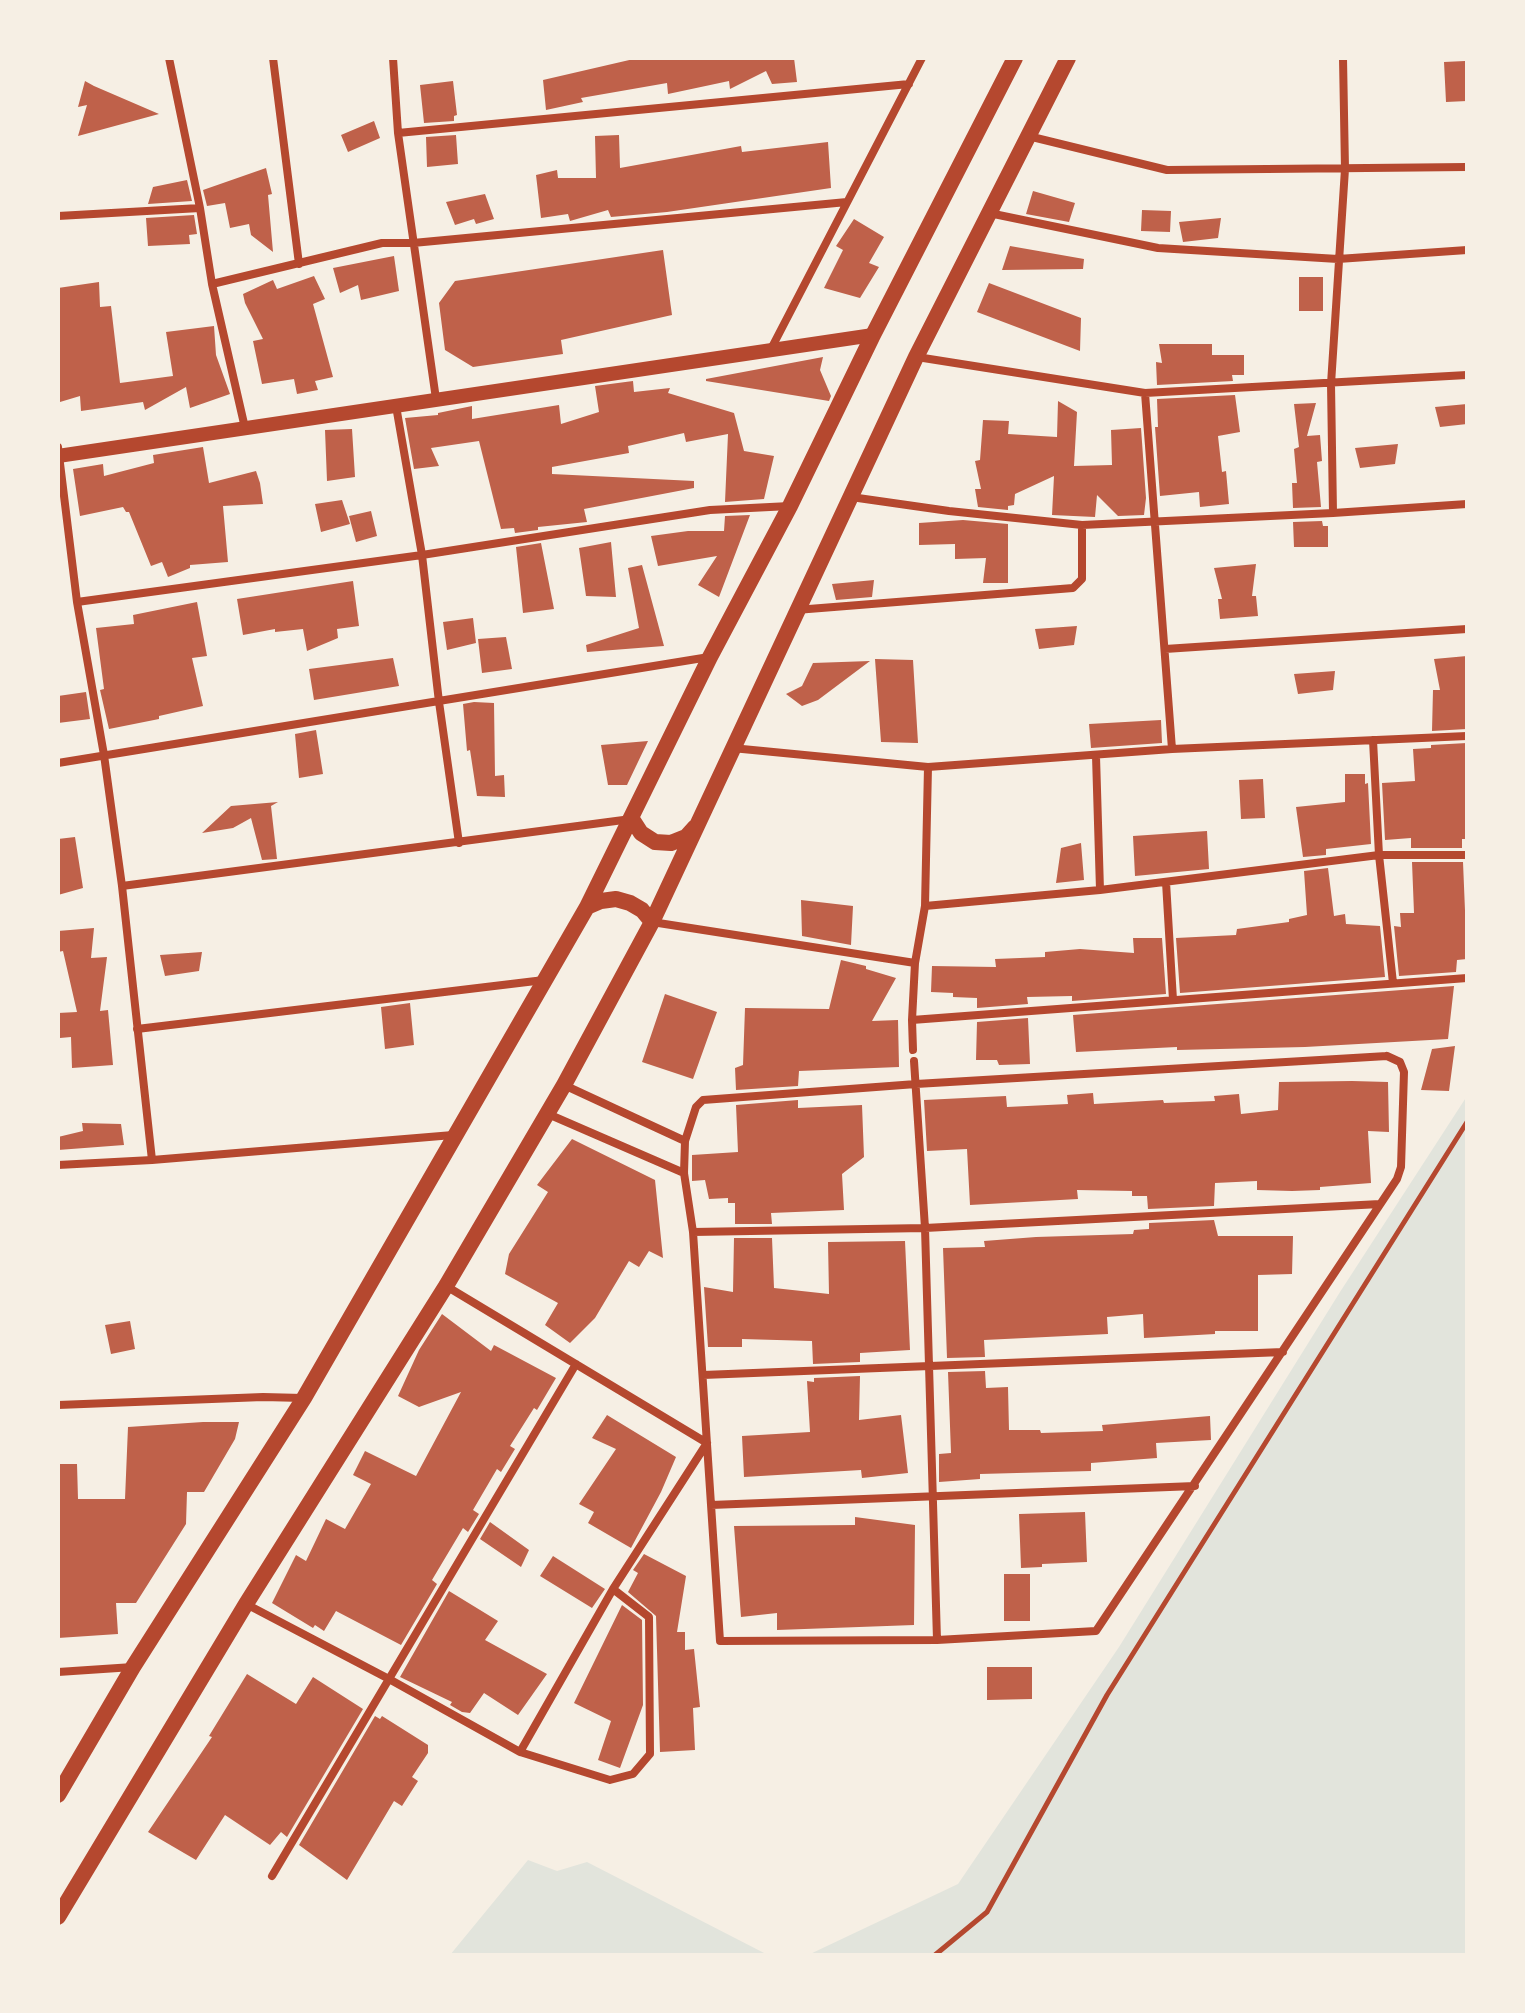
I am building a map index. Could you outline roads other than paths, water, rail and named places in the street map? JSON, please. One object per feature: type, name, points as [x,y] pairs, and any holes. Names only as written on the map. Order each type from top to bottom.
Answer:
[{"type":"main road","points":[[58,1795],[133,1667],[304,1398],[587,907],[710,657],[790,506],[873,335],[1015,58]]},
{"type":"main road","points":[[58,1917],[246,1604],[446,1286],[564,1085],[652,922],[916,357],[1068,58]]},
{"type":"main road","points":[[632,819],[641,833],[655,842],[679,840],[686,837],[697,824]]},
{"type":"main road","points":[[587,907],[616,899],[642,910],[652,922]]},
{"type":"street","points":[[169,58],[200,208],[212,284],[245,428]]},
{"type":"street","points":[[273,58],[299,264]]},
{"type":"street","points":[[393,58],[398,133],[436,399]]},
{"type":"street","points":[[771,350],[922,58]]},
{"type":"street","points":[[1333,513],[1331,384],[1345,169],[1343,58]]},
{"type":"street","points":[[398,133],[909,84]]},
{"type":"street","points":[[1027,136],[1167,170],[1467,167]]},
{"type":"street","points":[[212,284],[382,243],[413,243],[847,202]]},
{"type":"street","points":[[58,216],[200,208]]},
{"type":"street","points":[[988,213],[1158,248],[1338,259],[1467,250]]},
{"type":"street","points":[[58,456],[873,335]]},
{"type":"street","points":[[916,357],[1145,393],[1467,375]]},
{"type":"street","points":[[1145,393],[1172,749]]},
{"type":"street","points":[[396,406],[422,555],[459,843]]},
{"type":"street","points":[[58,447],[77,602],[104,755],[122,886],[152,1160]]},
{"type":"street","points":[[851,497],[1082,525],[1467,504]]},
{"type":"street","points":[[77,602],[422,555],[710,510],[790,506]]},
{"type":"street","points":[[796,610],[1073,588],[1082,579],[1082,525]]},
{"type":"street","points":[[1165,649],[1467,629]]},
{"type":"street","points":[[58,763],[710,657]]},
{"type":"street","points":[[732,748],[928,767],[1172,749],[1467,736]]},
{"type":"street","points":[[1373,740],[1379,855],[1393,983]]},
{"type":"street","points":[[1096,756],[1100,890]]},
{"type":"street","points":[[913,1050],[915,963],[925,906],[928,767]]},
{"type":"street","points":[[122,886],[632,819]]},
{"type":"street","points":[[925,906],[1100,890],[1379,855],[1467,855]]},
{"type":"street","points":[[1166,882],[1173,1000]]},
{"type":"street","points":[[652,922],[915,963]]},
{"type":"street","points":[[912,1020],[1467,978]]},
{"type":"street","points":[[137,1029],[544,980]]},
{"type":"street","points":[[1387,1056],[1400,1062],[1404,1072],[1401,1167],[1397,1179],[1096,1631],[937,1640],[720,1641],[693,1232],[684,1173],[685,1141],[696,1107],[703,1100],[916,1084],[1387,1056]]},
{"type":"street","points":[[914,1061],[925,1228],[937,1640]]},
{"type":"street","points":[[564,1085],[685,1141]]},
{"type":"street","points":[[548,1114],[684,1173]]},
{"type":"street","points":[[58,1165],[458,1135]]},
{"type":"street","points":[[693,1232],[925,1228],[1380,1204]]},
{"type":"street","points":[[446,1286],[707,1443]]},
{"type":"street","points":[[703,1375],[1283,1352]]},
{"type":"street","points":[[272,1876],[576,1364]]},
{"type":"street","points":[[58,1405],[304,1398]]},
{"type":"street","points":[[520,1752],[613,1589],[707,1443]]},
{"type":"street","points":[[711,1505],[1195,1486]]},
{"type":"street","points":[[246,1604],[520,1752],[610,1780],[633,1774],[650,1754],[649,1617],[613,1589]]},
{"type":"street","points":[[58,1672],[133,1667]]},
{"type":"lane","points":[[935,1955],[987,1912],[1107,1695],[1467,1122]]}]
